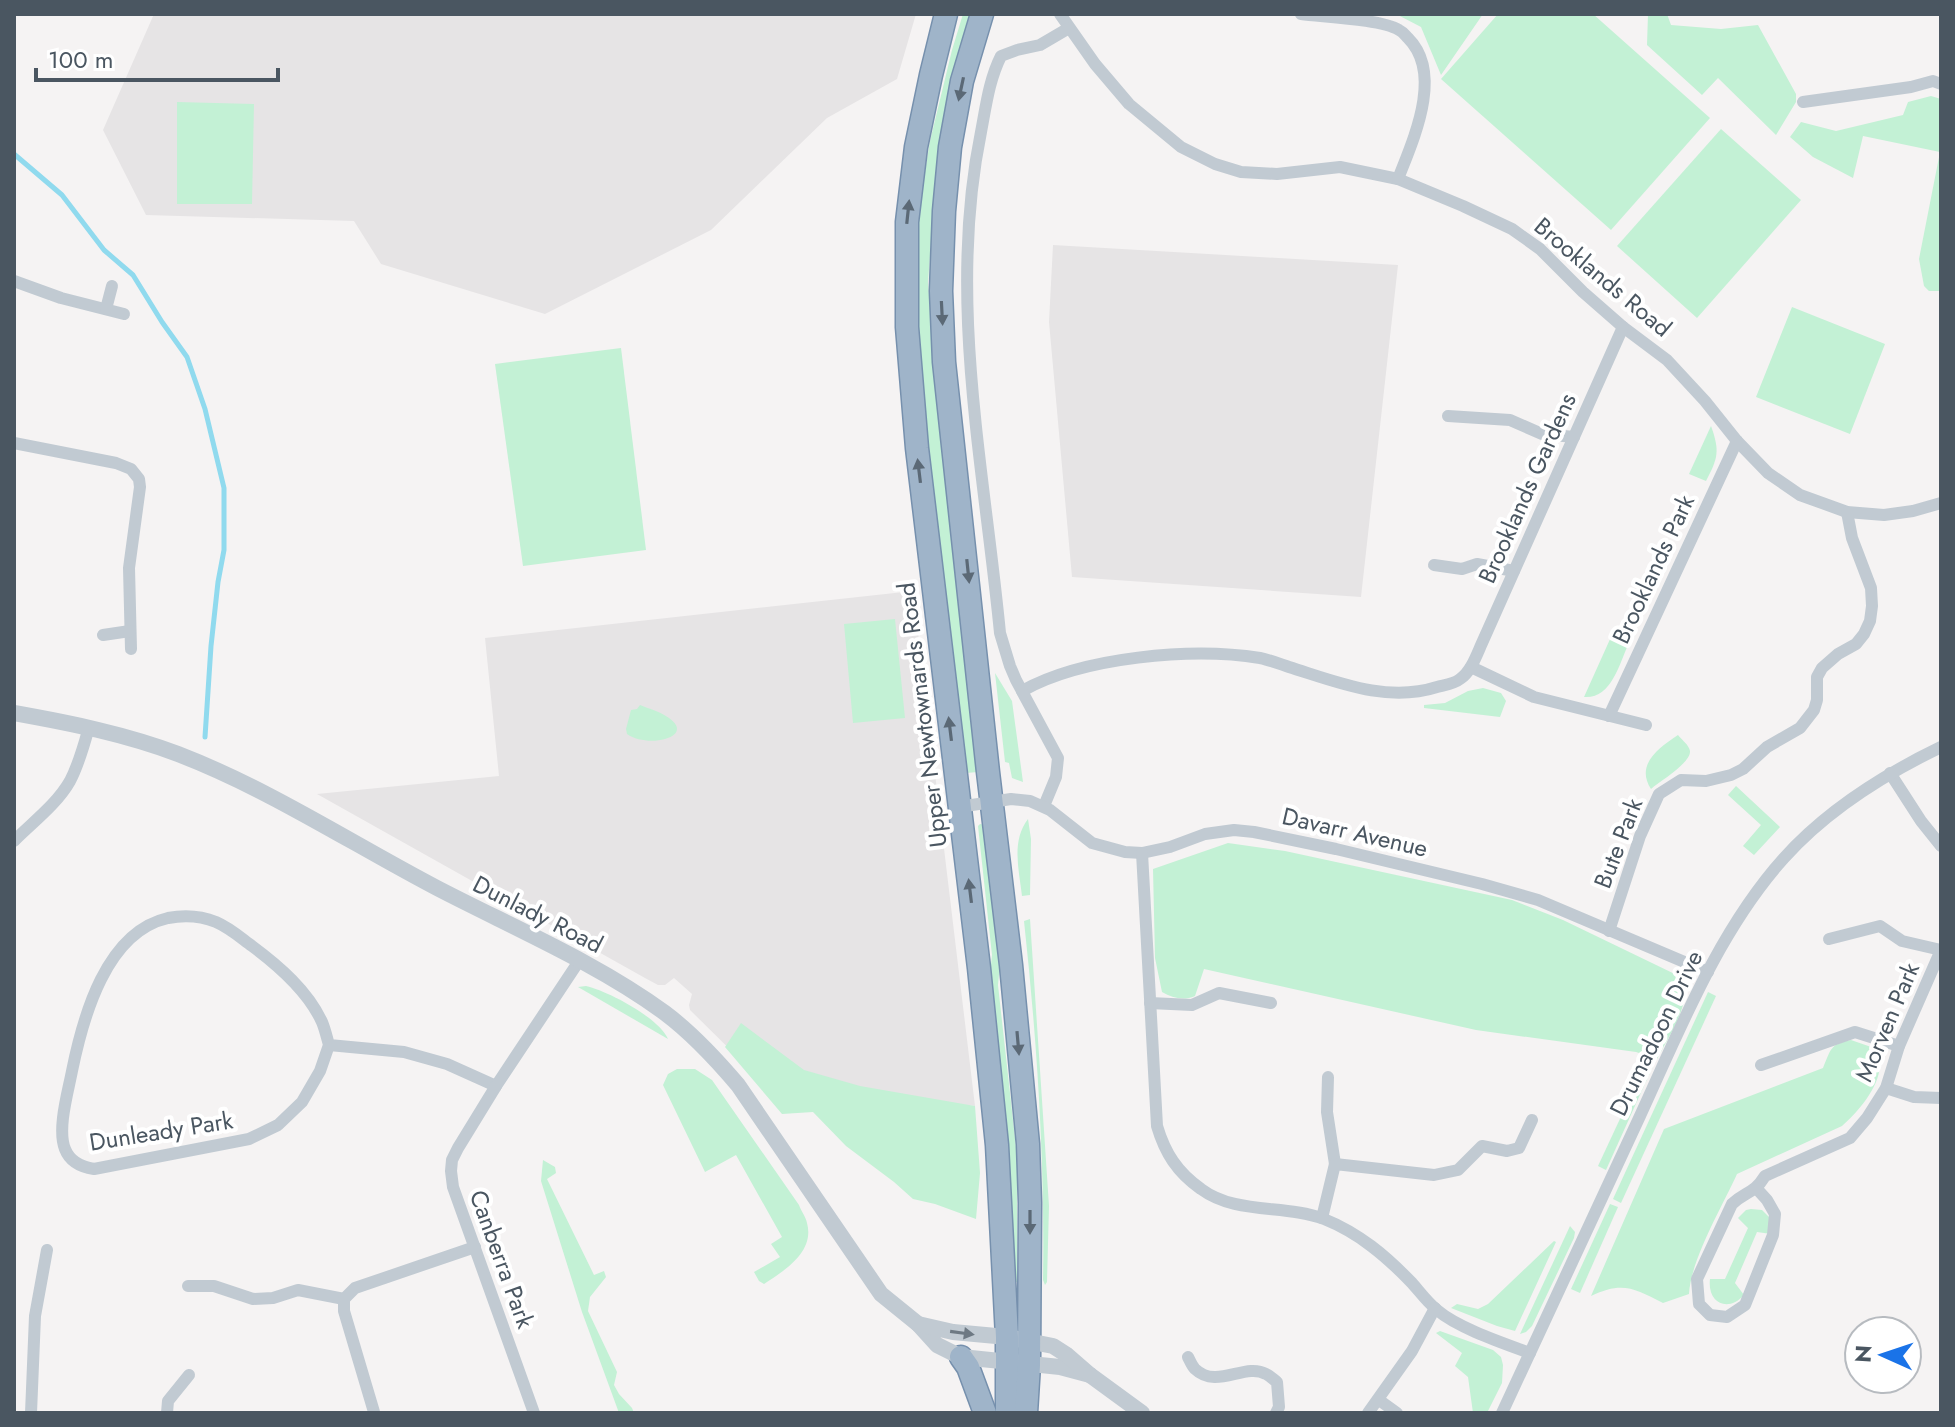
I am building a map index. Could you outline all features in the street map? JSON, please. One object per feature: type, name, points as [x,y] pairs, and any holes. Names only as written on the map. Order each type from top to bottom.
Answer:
[{"type":"highway","name":"Upper Newtownards Road","points":[[946,14],[916,147],[907,222],[905,291],[917,448],[979,968],[1018,1338]]},
{"type":"highway","name":"Upper Newtownards Road","points":[[982,14],[962,81],[950,147],[941,291],[944,362],[1028,1144],[1030,1203],[1018,1338],[1018,1363],[1026,1413]]},
{"type":"highway","points":[[961,1357],[968,1367],[985,1413]]},
{"type":"highway","name":"Upper Newtownards Road","points":[[1007,1413],[1018,1363]]},
{"type":"street","name":"Brooklands Road","points":[[1060,14],[1095,64],[1129,104],[1181,147],[1215,164],[1241,172],[1277,174],[1340,167],[1398,179],[1512,229],[1540,249],[1623,327],[1667,360],[1768,473],[1800,495],[1847,512],[1884,515],[1941,503]]},
{"type":"street","points":[[1301,14],[1374,22],[1399,29],[1413,44],[1423,64],[1425,86],[1417,130],[1398,179]]},
{"type":"street","points":[[1044,806],[1056,777],[1058,758],[1010,666],[1000,633],[972,391],[967,301],[970,209],[993,72],[1001,56],[1040,45],[1069,28]]},
{"type":"street","points":[[1803,102],[1911,87],[1933,81],[1941,84]]},
{"type":"street","points":[[14,281],[61,298],[124,314]]},
{"type":"street","points":[[106,309],[112,286]]},
{"type":"street","name":"Brooklands Gardens","points":[[1471,667],[1623,327]]},
{"type":"street","points":[[1448,416],[1510,420],[1542,434],[1574,437]]},
{"type":"street","name":"Brooklands Park","points":[[1609,716],[1737,441]]},
{"type":"street","points":[[14,443],[116,463],[136,473],[140,487],[129,568],[131,649]]},
{"type":"street","name":"Bute Park","points":[[1609,931],[1640,836],[1659,794],[1681,780],[1706,781],[1731,775],[1743,769],[1767,747],[1800,728],[1814,710],[1817,677],[1822,668],[1856,644],[1864,634],[1870,621],[1871,588],[1852,538],[1847,512]]},
{"type":"street","points":[[1434,565],[1462,569],[1477,564],[1514,571]]},
{"type":"street","points":[[103,635],[130,631]]},
{"type":"street","points":[[1022,691],[1064,673],[1124,660],[1181,654],[1261,658],[1368,691],[1423,692],[1462,679],[1471,667],[1534,697],[1646,725]]},
{"type":"street","name":"Dunlady Road","points":[[14,713],[131,738],[218,771],[625,987],[665,1013],[712,1055],[738,1085],[866,1274],[888,1301],[918,1324],[937,1345],[961,1357],[1060,1367],[1090,1375]]},
{"type":"street","points":[[14,841],[69,783],[89,727]]},
{"type":"street","name":"Drumadoon Drive","points":[[1502,1413],[1662,1067],[1738,918],[1788,853],[1811,831],[1890,773],[1941,747]]},
{"type":"street","points":[[1890,773],[1941,846]]},
{"type":"street","name":"Davarr Avenue","points":[[959,807],[1020,800],[1044,806],[1092,843],[1125,852],[1142,853],[1205,834],[1234,830],[1336,849],[1538,900],[1708,972]]},
{"type":"street","points":[[1142,853],[1157,1126],[1163,1146],[1182,1174],[1202,1191],[1225,1203],[1322,1218],[1352,1232],[1381,1252],[1435,1308],[1454,1323],[1530,1353]]},
{"type":"street","name":"Dunleady Park","points":[[190,916],[227,928],[267,957],[303,992],[322,1022],[329,1045],[320,1071],[302,1102],[278,1125],[249,1139],[94,1169],[80,1165],[65,1150],[63,1126],[67,1098],[85,1020],[96,991],[120,949],[140,930],[152,924],[190,916]]},
{"type":"street","points":[[1829,939],[1880,926],[1902,941],[1941,950]]},
{"type":"street","name":"Morven Park","points":[[1757,1189],[1775,1214],[1773,1235],[1745,1305],[1727,1317],[1710,1315],[1699,1304],[1697,1279],[1732,1204],[1740,1196],[1757,1189],[1765,1176],[1850,1138],[1867,1118],[1886,1088],[1899,1046],[1941,950]]},
{"type":"street","name":"Canberra Park","points":[[534,1413],[453,1187],[452,1160],[496,1086],[579,961]]},
{"type":"street","points":[[1150,1003],[1192,1005],[1219,993],[1271,1003]]},
{"type":"street","points":[[1761,1065],[1855,1032],[1899,1046]]},
{"type":"street","points":[[329,1045],[404,1052],[447,1064],[496,1086]]},
{"type":"street","points":[[1322,1218],[1335,1164],[1327,1112],[1328,1077]]},
{"type":"street","points":[[1886,1088],[1914,1097],[1941,1098]]},
{"type":"street","points":[[1335,1164],[1434,1175],[1458,1170],[1482,1146],[1507,1151],[1519,1148],[1532,1120]]},
{"type":"street","points":[[375,1413],[344,1311],[344,1299],[355,1288],[475,1247]]},
{"type":"street","points":[[31,1413],[35,1316],[47,1250]]},
{"type":"street","points":[[188,1286],[214,1286],[253,1299],[273,1298],[298,1290],[344,1299]]},
{"type":"street","points":[[1368,1413],[1412,1351],[1435,1308]]},
{"type":"street","name":"Dunlady Road","points":[[918,1324],[1053,1346],[1142,1413]]},
{"type":"street","points":[[1188,1357],[1195,1369],[1209,1376],[1223,1378],[1250,1371],[1265,1372],[1277,1382],[1279,1407],[1276,1413]]},
{"type":"street","points":[[167,1413],[168,1401],[189,1375]]},
{"type":"street","points":[[1379,1400],[1397,1413]]},
{"type":"shaded area","points":[[154,14],[916,14],[897,79],[827,118],[711,230],[545,314],[381,264],[354,221],[146,215],[103,130]]},
{"type":"shaded area","points":[[1053,245],[1398,265],[1361,597],[1072,577],[1049,322]]},
{"type":"shaded area","points":[[913,591],[975,1106],[765,1084],[690,1010],[692,994],[674,978],[665,985],[658,985],[317,794],[499,776],[485,638]]},
{"type":"green space","points":[[963,14],[971,14],[938,157],[928,282],[938,417],[979,772],[965,773],[923,421],[914,267],[919,207],[930,141]]},
{"type":"green space","points":[[1396,14],[1483,14],[1441,75],[1421,27]]},
{"type":"green space","points":[[1498,14],[1593,14],[1710,118],[1611,230],[1441,79]]},
{"type":"green space","points":[[1648,14],[1667,14],[1671,25],[1721,29],[1758,25],[1796,94],[1796,102],[1776,135],[1718,78],[1702,95],[1647,45]]},
{"type":"green space","points":[[1931,96],[1941,99],[1941,291],[1929,291],[1924,286],[1919,259],[1940,152],[1863,136],[1853,178],[1813,157],[1790,137],[1801,122],[1836,131],[1903,115],[1908,102]]},
{"type":"green space","points":[[177,102],[254,104],[252,204],[177,204]]},
{"type":"green space","points":[[1721,129],[1801,200],[1697,318],[1617,246]]},
{"type":"green space","points":[[1792,307],[1885,344],[1850,434],[1756,397]]},
{"type":"green space","points":[[621,348],[646,550],[523,566],[495,364]]},
{"type":"green space","points":[[1711,426],[1716,454],[1706,481],[1689,474]]},
{"type":"green space","points":[[895,619],[905,718],[853,723],[844,624]]},
{"type":"green space","points":[[1611,637],[1628,645],[1617,671],[1601,693],[1584,697]]},
{"type":"green space","points":[[995,673],[1012,701],[1023,782],[1012,778],[1009,763],[1005,762]]},
{"type":"green space","points":[[1483,688],[1501,693],[1506,701],[1500,717],[1424,708],[1424,705],[1445,703],[1468,691]]},
{"type":"green space","points":[[640,705],[669,718],[677,731],[657,741],[627,734],[631,710]]},
{"type":"green space","points":[[1678,735],[1688,747],[1689,756],[1651,789],[1646,772],[1651,758]]},
{"type":"green space","points":[[1736,786],[1780,827],[1754,855],[1743,846],[1761,825],[1728,795]]},
{"type":"green space","points":[[1028,819],[1031,839],[1030,895],[1022,896],[1018,846]]},
{"type":"green space","points":[[980,824],[985,825],[1001,953],[998,985],[1017,1156],[1017,1282],[1011,1282],[989,984],[992,955]]},
{"type":"green space","points":[[1228,843],[1285,851],[1512,900],[1563,920],[1681,977],[1685,985],[1683,1006],[1657,1059],[1636,1052],[1476,1030],[1204,969],[1195,996],[1182,999],[1170,996],[1162,992],[1155,958],[1153,869]]},
{"type":"green space","points":[[1030,919],[1049,1206],[1045,1285],[1039,1100],[1024,921]]},
{"type":"green space","points":[[586,986],[632,1006],[663,1031],[668,1039],[578,987]]},
{"type":"green space","points":[[1708,992],[1716,996],[1621,1203],[1613,1199]]},
{"type":"green space","points":[[741,1023],[804,1070],[860,1086],[975,1106],[980,1173],[976,1219],[913,1199],[846,1146],[813,1112],[782,1114],[725,1047]]},
{"type":"green space","points":[[1851,1040],[1874,1048],[1879,1058],[1877,1079],[1865,1101],[1842,1126],[1737,1174],[1701,1249],[1689,1294],[1663,1303],[1628,1288],[1611,1289],[1591,1296],[1664,1129],[1823,1068],[1832,1048]]},
{"type":"green space","points":[[1646,1063],[1653,1066],[1606,1170],[1598,1166]]},
{"type":"green space","points":[[677,1069],[695,1069],[712,1080],[806,1218],[808,1233],[802,1252],[789,1267],[764,1284],[754,1272],[780,1257],[771,1244],[782,1237],[736,1155],[705,1172],[663,1085],[668,1074]]},
{"type":"green space","points":[[543,1160],[555,1167],[556,1173],[547,1179],[594,1275],[604,1271],[606,1277],[590,1297],[588,1311],[617,1372],[614,1385],[634,1413],[619,1413],[582,1312],[541,1181]]},
{"type":"green space","points":[[1610,1204],[1618,1207],[1580,1293],[1571,1289]]},
{"type":"green space","points":[[1751,1209],[1762,1210],[1770,1218],[1771,1234],[1757,1232],[1735,1283],[1744,1295],[1732,1303],[1720,1303],[1712,1294],[1710,1279],[1725,1279],[1748,1228],[1738,1218]]},
{"type":"green space","points":[[1570,1226],[1575,1232],[1574,1238],[1532,1326],[1520,1334]]},
{"type":"green space","points":[[1554,1241],[1515,1331],[1451,1308],[1457,1304],[1478,1309],[1488,1304]]},
{"type":"green space","points":[[1440,1331],[1493,1350],[1501,1357],[1502,1383],[1487,1413],[1473,1413],[1468,1377],[1455,1366],[1462,1353],[1436,1333]]},
{"type":"waterway","points":[[14,154],[62,195],[104,250],[133,275],[187,357],[205,409],[224,488],[224,550],[211,646],[205,737]]}]
